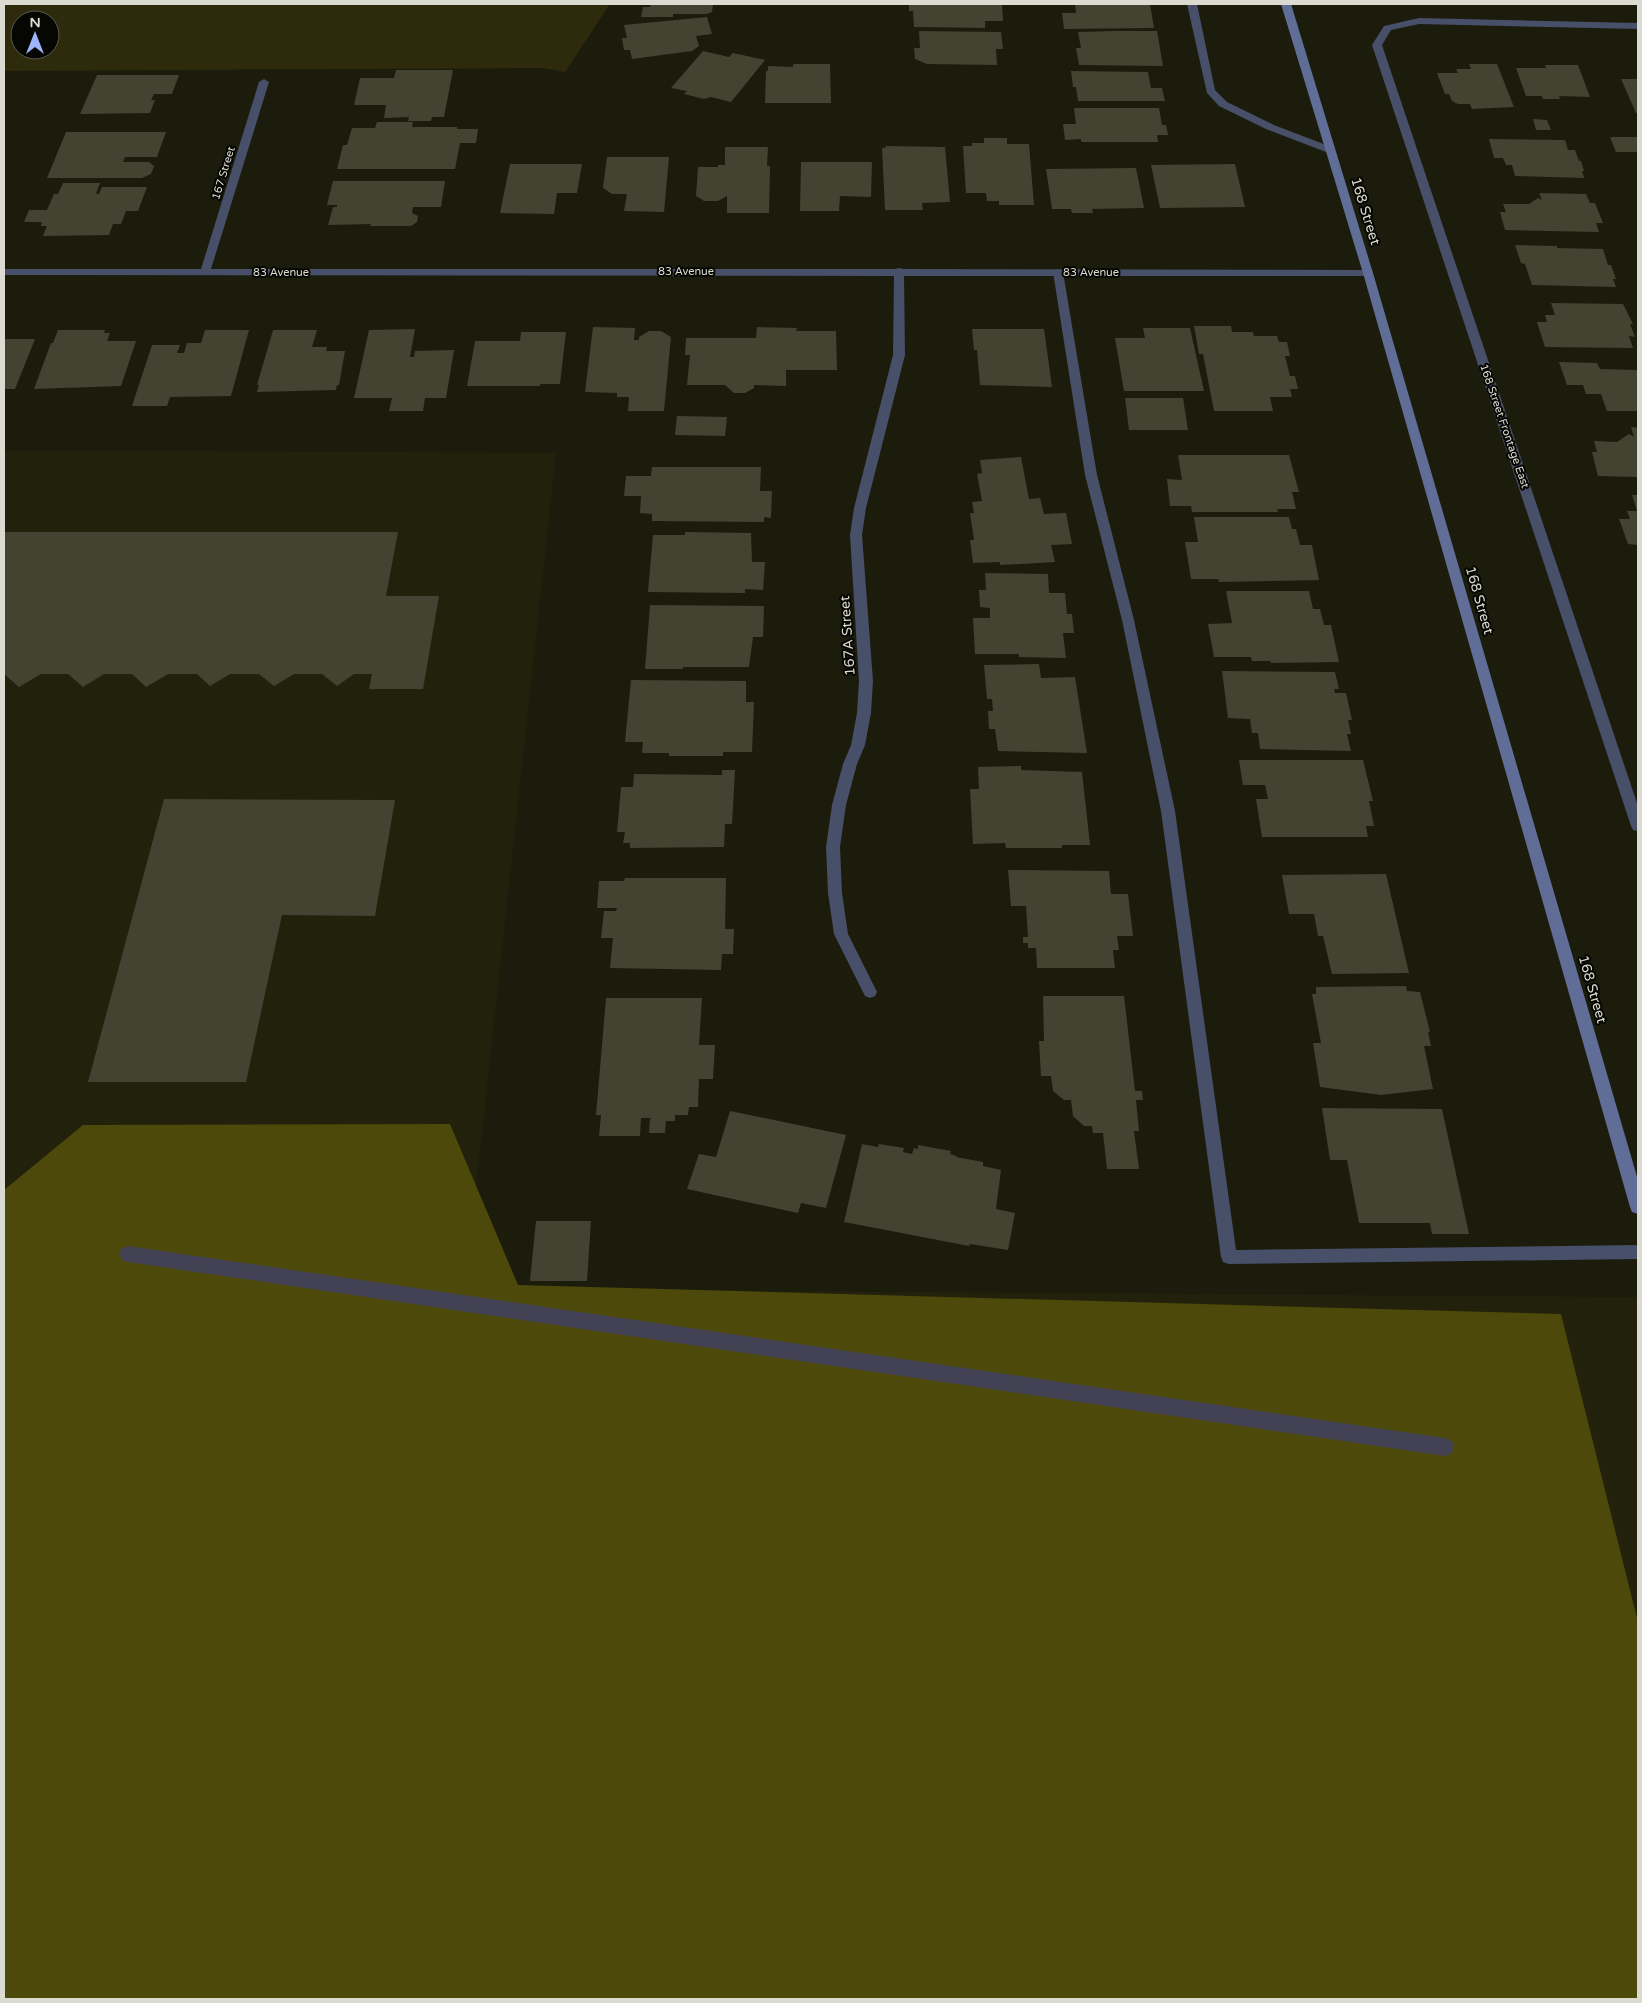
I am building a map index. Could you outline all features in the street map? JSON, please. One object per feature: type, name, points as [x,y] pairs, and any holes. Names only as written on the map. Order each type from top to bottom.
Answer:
[{"type":"main road","name":"168 Street","points":[[1286,4],[1368,273],[1638,1207]]},
{"type":"street","points":[[1192,4],[1210,90],[1223,104],[1270,127],[1330,150]]},
{"type":"street","name":"168 Street Frontage East","points":[[1638,26],[1419,21],[1387,28],[1377,45],[1638,826]]},
{"type":"street","name":"167 Street","points":[[205,272],[264,82]]},
{"type":"street","name":"83 Avenue","points":[[4,272],[899,271],[1368,273]]},
{"type":"street","name":"167A Street","points":[[870,992],[850,954],[837,915],[833,847],[839,805],[850,764],[858,744],[864,713],[866,682],[856,535],[860,508],[899,355],[899,271]]},
{"type":"street","points":[[1058,272],[1091,475],[1128,620],[1168,811],[1230,1257],[1638,1252]]},
{"type":"shaded area","points":[[4,4],[610,4],[565,72],[542,68],[4,71]]},
{"type":"shaded area","points":[[4,450],[556,453],[465,1289],[1638,1297],[1638,1999],[4,1999]]},
{"type":"shaded area","points":[[450,1124],[518,1285],[1561,1314],[1638,1622],[1638,1999],[4,1999],[4,1190],[83,1125]]},
{"type":"building","points":[[651,4],[713,4],[712,12],[707,14],[673,14],[673,17],[641,17],[643,7],[650,7]]},
{"type":"building","points":[[909,4],[1002,4],[1003,21],[985,21],[985,28],[914,27],[913,11],[909,11]]},
{"type":"building","points":[[1075,4],[1150,4],[1154,28],[1064,29],[1062,13],[1076,13]]},
{"type":"building","points":[[707,17],[712,34],[696,36],[699,46],[692,51],[632,59],[630,50],[624,50],[622,38],[627,38],[624,25]]},
{"type":"building","points":[[919,31],[1001,32],[1003,49],[996,49],[997,65],[927,64],[915,59],[914,48],[920,48]]},
{"type":"building","points":[[1157,31],[1163,66],[1079,65],[1076,48],[1081,48],[1078,32]]},
{"type":"building","points":[[703,51],[729,57],[733,53],[765,60],[731,102],[711,97],[704,99],[684,94],[687,91],[671,88]]},
{"type":"building","points":[[793,64],[830,64],[831,103],[765,103],[766,71],[768,71],[768,66],[793,67]]},
{"type":"building","points":[[1469,64],[1497,64],[1514,107],[1472,109],[1470,104],[1458,104],[1452,101],[1449,94],[1445,94],[1437,73],[1458,73],[1456,69],[1471,69]]},
{"type":"building","points":[[1545,65],[1578,65],[1590,97],[1559,96],[1560,99],[1543,99],[1542,96],[1526,96],[1516,68],[1546,68]]},
{"type":"building","points":[[396,70],[453,70],[444,117],[432,117],[431,121],[408,121],[409,117],[384,118],[386,105],[354,105],[360,78],[394,78]]},
{"type":"building","points":[[1071,71],[1148,72],[1151,88],[1162,88],[1165,101],[1078,101],[1076,87],[1073,87]]},
{"type":"building","points":[[97,75],[179,75],[172,94],[154,94],[151,100],[155,100],[150,113],[80,114]]},
{"type":"building","points":[[1621,79],[1638,79],[1638,113],[1636,113]]},
{"type":"building","points":[[1074,108],[1159,108],[1162,125],[1166,125],[1168,135],[1157,135],[1158,142],[1081,142],[1081,139],[1065,140],[1063,124],[1076,124]]},
{"type":"building","points":[[1533,119],[1547,120],[1551,130],[1536,130]]},
{"type":"building","points":[[377,122],[413,122],[412,127],[478,129],[476,143],[460,143],[455,169],[337,169],[343,145],[347,145],[352,128],[375,128]]},
{"type":"building","points":[[66,132],[166,132],[157,157],[125,157],[123,162],[149,162],[154,166],[151,174],[142,178],[47,178]]},
{"type":"building","points":[[1610,137],[1638,137],[1638,152],[1616,152]]},
{"type":"building","points":[[984,138],[1007,138],[1007,144],[1029,144],[1034,205],[999,205],[999,201],[987,201],[986,193],[966,193],[963,146],[972,146],[972,143],[984,143]]},
{"type":"building","points":[[1489,139],[1565,140],[1568,150],[1575,150],[1579,161],[1581,161],[1584,178],[1515,176],[1512,165],[1506,165],[1503,158],[1494,158]]},
{"type":"building","points":[[885,146],[945,147],[950,202],[922,203],[923,210],[885,210],[882,148],[886,148]]},
{"type":"building","points":[[725,147],[768,147],[767,166],[770,166],[769,213],[727,213],[727,196],[718,201],[704,201],[696,196],[698,167],[725,165]]},
{"type":"building","points":[[607,157],[669,157],[664,212],[624,211],[627,194],[612,194],[603,188]]},
{"type":"building","points":[[801,162],[872,162],[871,197],[840,196],[839,211],[800,211]]},
{"type":"building","points":[[510,164],[582,164],[577,193],[557,193],[554,214],[500,213]]},
{"type":"building","points":[[1235,164],[1245,207],[1160,208],[1151,165]]},
{"type":"building","points":[[1136,168],[1144,208],[1092,209],[1093,213],[1072,213],[1071,209],[1052,209],[1046,169]]},
{"type":"building","points":[[333,181],[445,181],[441,207],[413,207],[412,213],[418,216],[417,222],[411,226],[370,226],[371,224],[328,225],[333,207],[337,207],[337,205],[327,205]]},
{"type":"building","points":[[63,183],[100,183],[96,194],[99,194],[102,187],[147,187],[138,211],[126,211],[121,224],[113,224],[109,235],[43,236],[47,226],[41,226],[42,222],[24,222],[29,210],[47,210],[54,194],[58,194]]},
{"type":"building","points":[[1539,193],[1586,194],[1590,203],[1595,203],[1603,223],[1596,223],[1599,232],[1505,230],[1500,212],[1506,212],[1503,204],[1529,204],[1538,198],[1542,200]]},
{"type":"building","points":[[1515,245],[1603,249],[1608,265],[1611,265],[1616,279],[1613,279],[1616,287],[1532,285],[1525,264],[1521,263]]},
{"type":"building","points":[[1551,303],[1623,304],[1633,324],[1630,324],[1635,337],[1629,336],[1633,348],[1545,347],[1537,322],[1547,322],[1545,315],[1555,315]]},
{"type":"building","points":[[1194,326],[1231,326],[1232,332],[1253,332],[1254,336],[1277,336],[1279,342],[1287,342],[1290,356],[1285,356],[1290,376],[1295,376],[1298,389],[1290,389],[1292,397],[1270,397],[1273,411],[1214,411],[1203,354],[1199,354]]},
{"type":"building","points":[[593,327],[635,328],[634,340],[639,340],[639,337],[649,331],[661,331],[671,337],[664,411],[628,411],[629,397],[617,397],[617,393],[585,392]]},
{"type":"building","points":[[757,327],[797,328],[796,331],[836,331],[837,370],[786,370],[786,386],[754,385],[754,388],[745,393],[734,393],[725,385],[687,385],[690,355],[685,355],[686,338],[756,338]]},
{"type":"building","points":[[1143,328],[1190,328],[1204,391],[1124,391],[1115,338],[1145,338]]},
{"type":"building","points":[[415,329],[410,357],[414,357],[415,351],[454,350],[446,398],[425,398],[423,411],[389,411],[392,398],[354,398],[369,330]]},
{"type":"building","points":[[972,329],[1044,329],[1052,387],[980,385],[977,350],[974,350]]},
{"type":"building","points":[[58,330],[105,330],[104,333],[110,333],[107,341],[136,341],[121,386],[34,389],[51,343],[53,343]]},
{"type":"building","points":[[205,330],[249,330],[231,396],[170,397],[167,406],[132,406],[152,345],[180,345],[177,353],[184,353],[187,343],[201,343]]},
{"type":"building","points":[[273,330],[317,330],[312,347],[327,347],[326,351],[345,351],[339,385],[337,385],[336,390],[257,392],[259,385],[257,385]]},
{"type":"building","points":[[521,332],[566,332],[560,384],[540,384],[540,386],[467,386],[475,341],[520,341]]},
{"type":"building","points":[[4,339],[35,339],[15,389],[4,389]]},
{"type":"building","points":[[1559,362],[1597,363],[1600,369],[1638,370],[1638,411],[1607,411],[1601,394],[1586,394],[1583,385],[1567,385]]},
{"type":"building","points":[[1125,398],[1183,398],[1188,430],[1129,430]]},
{"type":"building","points":[[677,416],[727,417],[725,436],[675,435]]},
{"type":"building","points":[[1631,427],[1638,428],[1638,477],[1598,476],[1592,452],[1597,452],[1594,441],[1617,442],[1629,434],[1634,437]]},
{"type":"building","points":[[1178,455],[1289,455],[1299,492],[1292,492],[1296,509],[1277,509],[1278,512],[1192,512],[1191,506],[1170,506],[1167,479],[1182,480]]},
{"type":"building","points":[[1021,457],[1029,499],[1040,498],[1044,514],[1066,513],[1072,544],[1051,545],[1055,562],[1000,565],[1000,562],[973,563],[970,540],[974,540],[970,513],[974,513],[972,502],[982,501],[977,474],[982,473],[980,460]]},
{"type":"building","points":[[652,467],[761,467],[760,491],[772,491],[771,518],[764,517],[764,522],[652,521],[652,514],[640,513],[641,496],[624,496],[626,476],[651,476]]},
{"type":"building","points":[[1632,495],[1638,495],[1638,545],[1628,544],[1619,519],[1630,519],[1627,511],[1637,511]]},
{"type":"building","points":[[1194,517],[1289,517],[1292,529],[1296,529],[1300,545],[1312,545],[1319,580],[1219,582],[1218,579],[1191,579],[1185,542],[1198,542]]},
{"type":"building","points":[[4,532],[398,532],[386,596],[439,596],[423,689],[369,689],[372,674],[354,674],[337,686],[322,674],[294,674],[274,686],[259,674],[230,674],[210,686],[197,674],[168,674],[146,687],[132,674],[104,674],[83,687],[68,674],[41,674],[19,687],[4,674]]},
{"type":"building","points":[[685,532],[751,533],[752,562],[765,562],[763,590],[745,589],[745,593],[648,592],[653,535],[685,535]]},
{"type":"building","points":[[985,573],[1048,574],[1049,593],[1065,593],[1067,614],[1072,614],[1074,633],[1063,633],[1066,658],[1019,657],[1019,654],[975,654],[973,618],[990,618],[990,608],[980,607],[979,590],[986,590]]},
{"type":"building","points":[[1226,591],[1309,591],[1313,609],[1320,609],[1324,625],[1331,625],[1339,662],[1271,663],[1270,661],[1252,661],[1251,657],[1214,657],[1208,624],[1232,623]]},
{"type":"building","points":[[650,605],[764,606],[763,637],[753,637],[749,667],[645,669]]},
{"type":"building","points":[[1039,664],[1041,678],[1075,677],[1087,753],[998,751],[995,729],[989,729],[988,711],[993,711],[992,699],[987,699],[984,665]]},
{"type":"building","points":[[1222,671],[1335,672],[1339,689],[1334,689],[1335,693],[1346,693],[1352,720],[1348,720],[1351,734],[1347,734],[1351,751],[1260,749],[1258,733],[1252,733],[1250,719],[1228,718]]},
{"type":"building","points":[[631,680],[746,681],[746,702],[754,702],[752,752],[723,752],[723,756],[669,756],[669,753],[642,753],[643,742],[625,742]]},
{"type":"building","points":[[1239,760],[1363,760],[1373,801],[1369,801],[1374,826],[1366,826],[1368,837],[1262,837],[1256,799],[1268,799],[1265,785],[1243,785]]},
{"type":"building","points":[[1021,766],[1021,770],[1082,772],[1090,845],[1062,845],[1062,848],[1006,848],[1005,843],[973,844],[970,789],[979,789],[978,767]]},
{"type":"building","points":[[722,770],[735,770],[732,824],[725,824],[724,847],[630,848],[630,843],[623,843],[625,832],[617,832],[621,787],[633,787],[634,774],[722,775]]},
{"type":"building","points":[[164,799],[395,800],[375,916],[282,915],[246,1082],[88,1082]]},
{"type":"building","points":[[1008,870],[1109,871],[1111,894],[1128,894],[1133,936],[1117,936],[1119,950],[1113,950],[1115,968],[1037,968],[1036,948],[1028,948],[1028,943],[1023,943],[1023,937],[1028,937],[1026,906],[1011,906]]},
{"type":"building","points":[[1386,874],[1409,973],[1332,974],[1323,936],[1318,936],[1314,914],[1289,914],[1282,875]]},
{"type":"building","points":[[625,878],[726,878],[725,929],[734,929],[733,954],[722,954],[721,970],[610,968],[613,938],[601,938],[604,911],[616,911],[617,908],[597,908],[599,881],[624,881]]},
{"type":"building","points":[[1406,986],[1407,991],[1420,992],[1430,1032],[1428,1032],[1431,1046],[1424,1046],[1433,1089],[1381,1095],[1320,1087],[1313,1043],[1321,1043],[1312,994],[1316,994],[1316,987]]},
{"type":"building","points":[[1043,996],[1124,996],[1135,1091],[1142,1091],[1143,1100],[1136,1100],[1139,1131],[1134,1131],[1139,1169],[1107,1169],[1103,1133],[1093,1133],[1092,1126],[1084,1126],[1073,1116],[1071,1100],[1064,1100],[1053,1091],[1051,1076],[1041,1076],[1039,1041],[1044,1041]]},
{"type":"building","points":[[606,998],[702,998],[699,1045],[715,1045],[713,1079],[699,1079],[698,1107],[689,1107],[688,1115],[675,1115],[675,1121],[666,1121],[665,1133],[649,1133],[650,1119],[652,1118],[641,1118],[640,1136],[599,1136],[601,1115],[596,1115]]},
{"type":"building","points":[[1322,1108],[1442,1109],[1469,1234],[1432,1234],[1430,1223],[1359,1223],[1347,1160],[1330,1160]]},
{"type":"building","points":[[730,1111],[846,1135],[826,1208],[801,1203],[798,1213],[687,1189],[699,1154],[716,1157]]},
{"type":"building","points":[[862,1144],[878,1147],[879,1144],[904,1148],[903,1152],[912,1154],[914,1148],[918,1149],[918,1145],[951,1151],[950,1154],[956,1157],[983,1162],[983,1166],[1001,1170],[996,1209],[1015,1213],[1008,1250],[970,1244],[969,1246],[844,1222]]},
{"type":"building","points":[[536,1221],[591,1221],[587,1281],[530,1281]]},
{"type":"waterway","points":[[128,1254],[1445,1447]]}]
